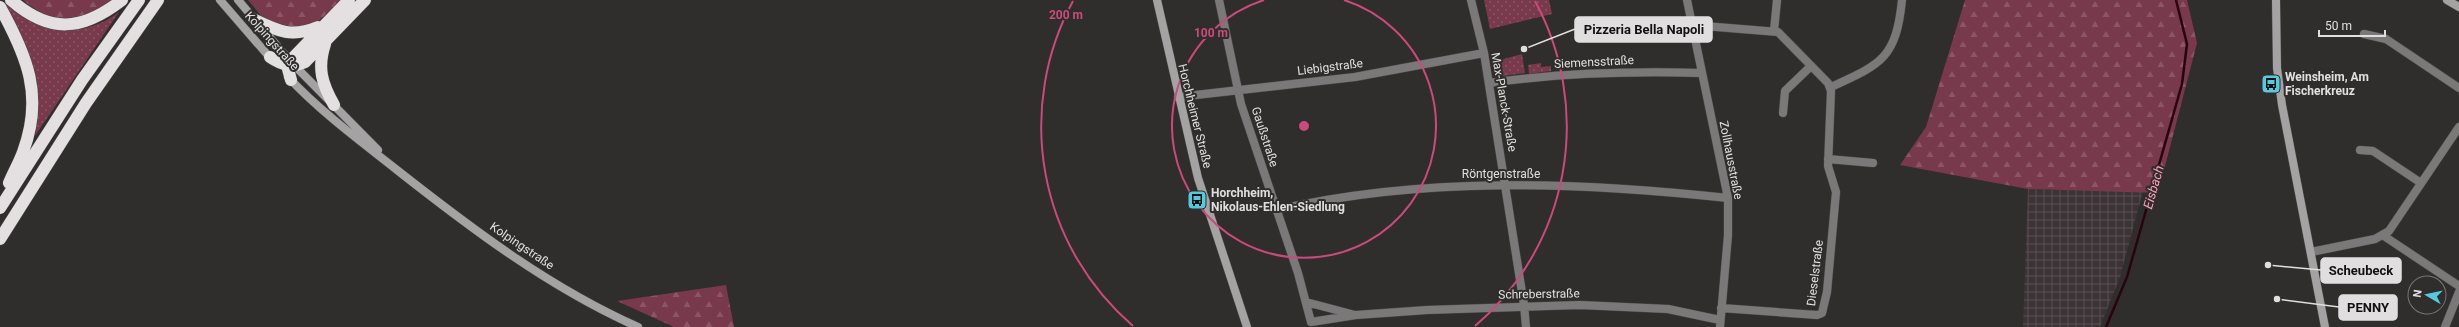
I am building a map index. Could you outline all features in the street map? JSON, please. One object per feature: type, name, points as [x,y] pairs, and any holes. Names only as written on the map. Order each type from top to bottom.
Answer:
[{"type":"highway","points":[[11,0],[34,17],[60,24],[89,21],[102,15],[122,0]]},
{"type":"highway","points":[[0,206],[82,80],[139,0]]},
{"type":"highway","points":[[0,239],[86,103],[158,0]]},
{"type":"highway","points":[[291,80],[291,64],[323,26],[350,0]]},
{"type":"highway","points":[[270,57],[291,64],[305,62],[326,43],[365,0]]},
{"type":"highway","points":[[0,7],[27,62],[33,93],[31,116],[23,152],[0,206]]},
{"type":"highway","points":[[253,19],[283,32],[293,34],[303,33],[323,26]]},
{"type":"highway","points":[[326,43],[322,54],[320,71],[322,83],[334,105]]},
{"type":"main road","name":"Kolpingstraße","points":[[220,0],[291,80],[340,125],[462,220],[536,271],[584,300],[638,327]]},
{"type":"main road","name":"Kolpingstraße","points":[[238,0],[291,64],[402,173]]},
{"type":"main road","name":"Horchheimer Straße","points":[[1157,0],[1178,98],[1198,178],[1247,327]]},
{"type":"main road","points":[[2276,0],[2278,75],[2325,327]]},
{"type":"main road","points":[[2447,0],[2459,7]]},
{"type":"street","name":"Gaußstraße","points":[[1219,0],[1238,89],[1306,302]]},
{"type":"street","name":"Max-Planck-Straße","points":[[1472,0],[1489,83],[1506,186],[1526,327]]},
{"type":"street","name":"Zollhausstraße","points":[[1687,0],[1728,198],[1728,235],[1720,324]]},
{"type":"street","points":[[1774,31],[1777,0]]},
{"type":"street","points":[[1692,25],[1778,32],[1831,87],[1882,60],[1898,31],[1902,0]]},
{"type":"street","points":[[2364,34],[2386,39],[2459,88]]},
{"type":"street","name":"Liebigstraße","points":[[1178,98],[1238,89],[1355,78],[1484,53]]},
{"type":"street","points":[[1783,113],[1784,91],[1811,66]]},
{"type":"street","name":"Siemensstraße","points":[[1489,83],[1585,73],[1630,71],[1701,73]]},
{"type":"street","name":"Dieselstraße","points":[[1721,308],[1817,315],[1822,313],[1827,292],[1836,192],[1829,173],[1828,159],[1831,87]]},
{"type":"street","points":[[2311,252],[2384,236],[2389,232],[2459,127]]},
{"type":"street","points":[[2360,150],[2373,151],[2421,183]]},
{"type":"street","points":[[1828,159],[1873,163]]},
{"type":"street","name":"Röntgenstraße","points":[[1276,210],[1381,192],[1472,186],[1610,188],[1728,198]]},
{"type":"street","points":[[2384,236],[2459,286]]},
{"type":"street","points":[[2445,327],[2459,292]]},
{"type":"street","name":"Schreberstraße","points":[[1356,315],[1306,302],[1311,322],[1356,315],[1524,305],[1644,307],[1668,309],[1720,324]]},
{"type":"shaded area","points":[[2028,189],[2143,191],[2120,277],[2100,327],[2023,327]]},
{"type":"green space","points":[[23,0],[118,0],[89,17],[69,20],[44,14]]},
{"type":"green space","points":[[248,0],[342,0],[315,24],[292,29],[263,18]]},
{"type":"green space","points":[[1484,0],[1549,0],[1552,14],[1490,29]]},
{"type":"green space","points":[[1965,0],[2187,0],[2197,43],[2158,193],[2028,189],[1900,165],[1926,127]]},
{"type":"green space","points":[[8,4],[33,22],[62,30],[76,30],[91,26],[105,21],[119,12],[35,136],[37,101],[33,68],[22,36],[4,6]]},
{"type":"green space","points":[[1522,54],[1525,73],[1502,76],[1496,73],[1493,62]]},
{"type":"green space","points":[[1541,63],[1541,67],[1551,66],[1551,71],[1529,74],[1528,65]]},
{"type":"green space","points":[[726,285],[734,327],[674,327],[617,301]]},
{"type":"waterway","name":"Eisbach","points":[[2106,327],[2127,277],[2182,84],[2187,44],[2176,0]]},
{"type":"place","name":"Pizzeria Bella Napoli","points":[[1524,49]]},
{"type":"place","name":"Weinsheim, Am Fischerkreuz","points":[[2271,84]]},
{"type":"place","name":"Horchheim, Nikolaus-Ehlen-Siedlung","points":[[1197,200]]},
{"type":"place","name":"Scheubeck","points":[[2268,265]]},
{"type":"place","name":"PENNY","points":[[2277,299]]}]
